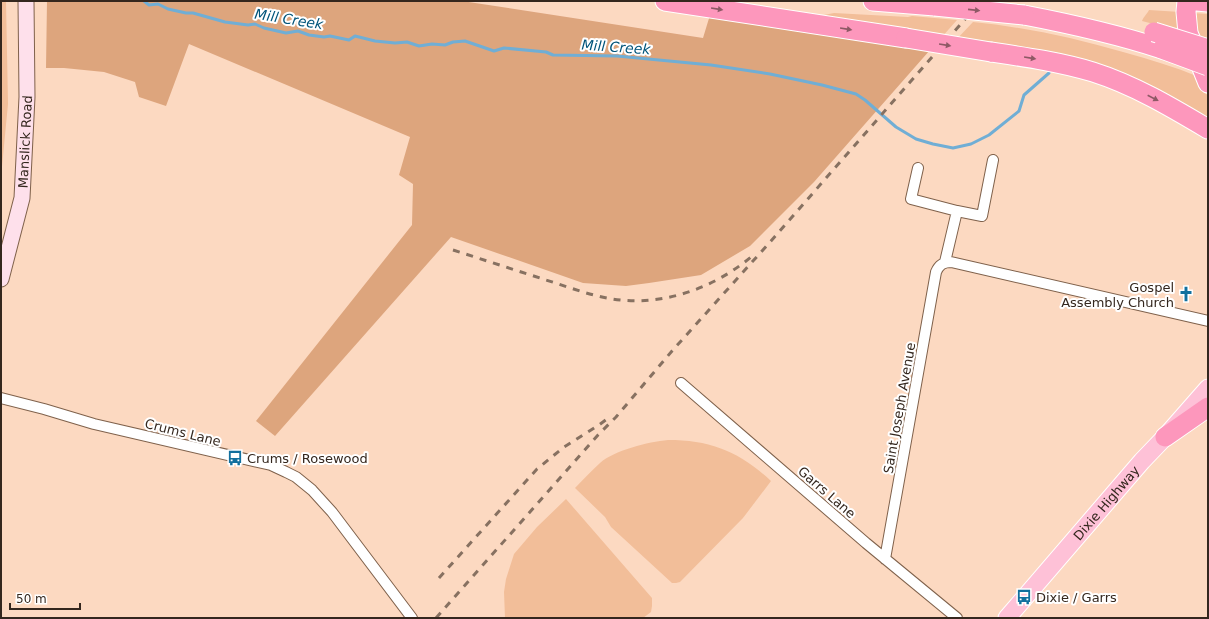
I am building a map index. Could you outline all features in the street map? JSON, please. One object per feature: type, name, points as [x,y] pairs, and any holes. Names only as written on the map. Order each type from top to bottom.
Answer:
[{"type":"highway","points":[[665,1],[906,38],[1062,64],[1094,73],[1143,93],[1208,129]]},
{"type":"highway","points":[[873,1],[1024,15],[1063,22],[1124,37],[1208,49]]},
{"type":"highway","points":[[1187,1],[1186,12],[1188,33],[1208,83]]},
{"type":"highway","points":[[1196,1],[1208,2]]},
{"type":"highway","points":[[1158,41],[1208,66]]},
{"type":"highway","points":[[1165,437],[1208,407]]},
{"type":"main road","name":"Manslick Road","points":[[1,279],[22,198],[28,97],[26,1]]},
{"type":"main road","name":"Dixie Highway","points":[[1007,618],[1118,488],[1208,388]]},
{"type":"street","points":[[918,168],[911,199],[982,216],[993,160]]},
{"type":"street","name":"Saint Joseph Avenue","points":[[885,558],[936,272],[938,267],[943,263],[957,211]]},
{"type":"street","points":[[943,263],[951,262],[1208,321]]},
{"type":"street","name":"Garrs Lane","points":[[681,383],[957,618]]},
{"type":"street","name":"Crums Lane","points":[[1,398],[94,424],[270,465],[286,472],[312,490],[332,512],[412,618]]},
{"type":"shaded area","points":[[1,1],[6,1],[8,104],[1,177]]},
{"type":"shaded area","points":[[47,1],[462,1],[703,38],[710,15],[930,50],[814,182],[750,246],[701,275],[626,286],[583,283],[451,237],[275,436],[256,421],[412,225],[413,184],[399,175],[410,137],[189,44],[166,106],[139,97],[135,82],[104,72],[64,68],[46,68]]},
{"type":"shaded area","points":[[1149,10],[1180,12],[1181,31],[1142,21]]},
{"type":"shaded area","points":[[834,13],[912,16],[957,20],[941,38],[854,23],[824,15]]},
{"type":"shaded area","points":[[1192,13],[1208,14],[1208,39],[1194,34]]},
{"type":"shaded area","points":[[973,22],[1030,30],[1086,42],[1152,60],[1199,77],[1208,96],[1208,122],[1168,98],[955,41]]},
{"type":"shaded area","points":[[668,440],[698,442],[724,450],[748,462],[771,481],[743,518],[680,582],[676,583],[672,583],[611,527],[605,517],[575,488],[606,458],[642,445]]},
{"type":"shaded area","points":[[566,499],[652,598],[651,612],[643,618],[505,618],[504,592],[506,579],[514,554],[537,527]]},
{"type":"waterway","name":"Mill Creek","points":[[144,1],[149,5],[158,4],[168,9],[193,13],[225,22],[248,25],[255,24],[264,28],[286,33],[298,31],[309,35],[324,37],[330,36],[349,40],[355,36],[375,41],[395,43],[407,42],[419,46],[432,44],[445,45],[453,42],[465,41],[494,51],[504,48],[546,52],[553,55],[617,56],[711,65],[770,74],[856,94],[896,127],[916,139],[953,148],[971,144],[989,135],[1019,111],[1024,95],[1049,73]]},
{"type":"railway","points":[[436,618],[598,435],[616,417],[672,351],[771,241],[981,1]]},
{"type":"railway","points":[[453,250],[591,294],[618,300],[639,301],[679,295],[698,288],[717,280],[751,257]]},
{"type":"railway","points":[[439,578],[537,469],[564,447],[611,416]]},
{"type":"place","name":"Gospel Assembly Church","points":[[1186,294]]},
{"type":"place","name":"Crums / Rosewood","points":[[235,458]]},
{"type":"place","name":"Dixie / Garrs","points":[[1024,597]]}]
